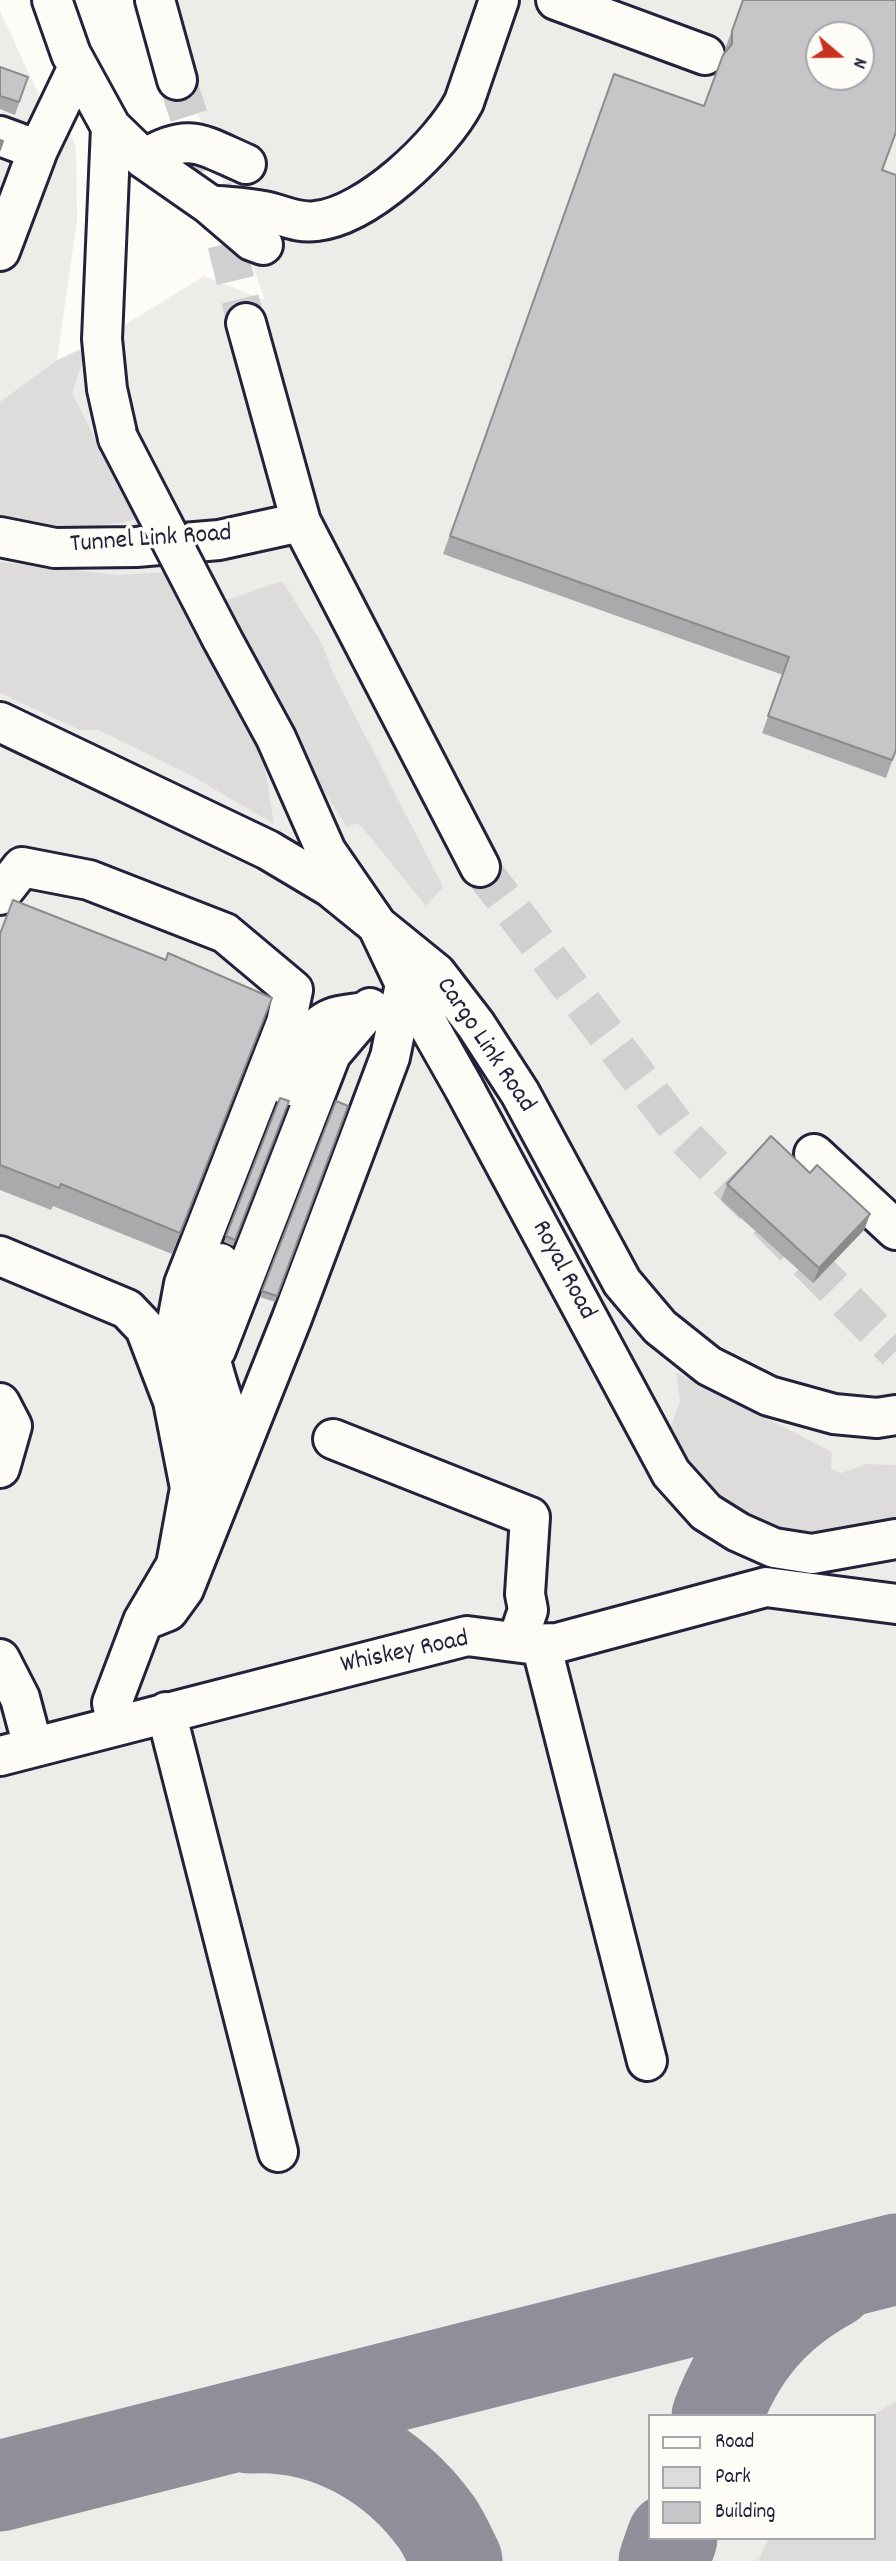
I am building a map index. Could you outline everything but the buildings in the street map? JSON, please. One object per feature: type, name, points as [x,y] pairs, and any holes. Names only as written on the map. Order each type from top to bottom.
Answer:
[{"type":"lane","points":[[52,0],[71,54],[111,127],[144,159],[210,205],[252,241],[263,245]]},
{"type":"lane","points":[[155,0],[177,80]]},
{"type":"lane","points":[[210,205],[262,210],[294,220],[315,222],[361,206],[381,192],[424,153],[456,117],[499,0]]},
{"type":"lane","points":[[556,0],[705,55]]},
{"type":"lane","points":[[0,251],[38,150],[78,67]]},
{"type":"lane","name":"Royal Road","points":[[111,127],[102,339],[107,389],[118,438],[220,637],[276,738],[326,851],[377,925],[421,979],[470,1100],[671,1473],[706,1512],[738,1532],[774,1548],[812,1554],[895,1540]]},
{"type":"lane","points":[[0,136],[38,150]]},
{"type":"lane","points":[[144,159],[166,146],[188,142],[205,145],[246,164]]},
{"type":"lane","points":[[246,323],[301,522],[480,867]]},
{"type":"lane","name":"Tunnel Link Road","points":[[0,537],[55,548],[136,547],[219,540],[301,522]]},
{"type":"lane","points":[[0,722],[268,850],[330,887],[377,925]]},
{"type":"lane","points":[[0,895],[22,867],[89,880],[225,933],[293,990],[286,1023],[184,1284],[177,1322],[179,1381],[212,1444],[223,1490]]},
{"type":"lane","points":[[239,1450],[212,1362],[331,1054],[365,1012],[421,979]]},
{"type":"lane","points":[[143,1621],[168,1611],[184,1589],[292,1318],[421,979]]},
{"type":"lane","name":"Cargo Link Road","points":[[421,979],[476,1025],[520,1093],[622,1282],[660,1327],[709,1366],[769,1396],[834,1414],[877,1418],[896,1415]]},
{"type":"lane","points":[[814,1154],[896,1230]]},
{"type":"lane","points":[[0,1256],[127,1309],[145,1328],[173,1401],[190,1488],[176,1565],[143,1621],[112,1703],[117,1725]]},
{"type":"lane","points":[[0,1403],[12,1426],[0,1468]]},
{"type":"lane","points":[[333,1439],[530,1517],[525,1594],[529,1643],[647,2061]]},
{"type":"lane","name":"Whiskey Road","points":[[17,1751],[467,1636],[529,1643],[557,1643],[766,1587],[896,1604]]},
{"type":"lane","points":[[0,1659],[20,1698],[17,1751]]},
{"type":"lane","points":[[166,1712],[278,2152]]},
{"type":"shaded area","points":[[178,0],[896,0],[896,2561],[0,2561],[0,11],[39,95],[34,111],[66,123],[76,148],[77,220],[57,360],[102,339],[204,276],[265,300],[197,110]]},
{"type":"green space","points":[[88,346],[72,393],[136,519],[104,525],[68,527],[0,520],[0,402],[56,361]]},
{"type":"green space","points":[[0,562],[118,575],[168,572],[262,749],[274,824],[192,776],[99,730],[80,730],[0,693]]},
{"type":"green space","points":[[282,581],[322,644],[333,673],[443,887],[426,906],[362,827],[356,823],[347,827],[285,730],[218,603]]},
{"type":"green space","points":[[676,1372],[832,1452],[831,1469],[841,1473],[867,1464],[896,1465],[896,1528],[862,1535],[788,1535],[718,1503],[693,1476],[668,1433],[680,1402]]},
{"type":"green space","points":[[896,2401],[896,2561],[758,2561],[768,2540],[875,2540],[875,2414]]},
{"type":"taxiway","points":[[0,2486],[896,2259]]},
{"type":"taxiway","points":[[718,2414],[736,2374],[761,2338],[792,2308],[831,2283]]},
{"type":"taxiway","points":[[250,2428],[278,2428],[331,2440],[379,2466],[420,2502],[440,2528],[457,2561]]},
{"type":"taxiway","points":[[664,2561],[671,2540]]},
{"type":"tunnel","points":[[177,80],[213,190],[246,323]]},
{"type":"tunnel","points":[[480,867],[680,1132],[896,1351]]}]
